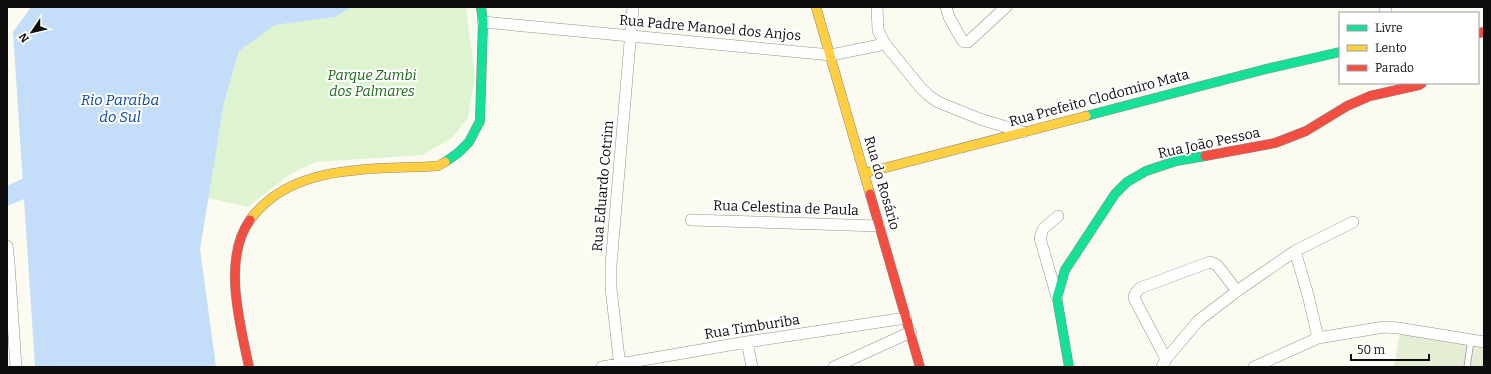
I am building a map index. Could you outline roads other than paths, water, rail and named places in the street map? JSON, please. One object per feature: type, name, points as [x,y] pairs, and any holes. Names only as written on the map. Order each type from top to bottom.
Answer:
[{"type":"street","points":[[249,367],[241,334],[235,264],[242,233],[252,215],[263,203],[282,189],[303,180],[340,172],[438,166],[452,159],[467,145],[476,133],[480,121],[483,22],[481,7]]},
{"type":"street","name":"Rua Eduardo Cotrim","points":[[620,366],[611,288],[611,265],[633,7]]},
{"type":"street","name":"Rua do Rosário","points":[[816,7],[920,367]]},
{"type":"street","points":[[877,7],[878,30],[885,44],[920,87],[938,102],[1023,132]]},
{"type":"street","points":[[948,12],[962,40],[964,42],[968,42],[1006,7]]},
{"type":"street","name":"Rua Padre Manoel dos Anjos","points":[[483,22],[831,55],[885,44]]},
{"type":"street","name":"Rua Prefeito Clodomiro Mata","points":[[865,173],[1266,69],[1339,52]]},
{"type":"street","name":"Rua João Pessoa","points":[[1069,367],[1057,298],[1065,270],[1114,194],[1127,182],[1146,171],[1176,161],[1275,143],[1306,131],[1347,106],[1370,96],[1418,84]]},
{"type":"street","points":[[1057,298],[1040,238],[1043,229],[1058,216]]},
{"type":"street","name":"Rua Celestina de Paula","points":[[691,220],[879,226]]},
{"type":"street","points":[[1237,291],[1217,265],[1210,262],[1140,288],[1134,298],[1164,363],[1198,321],[1237,291],[1295,251],[1353,222]]},
{"type":"street","points":[[7,246],[16,367]]},
{"type":"street","points":[[1295,251],[1308,295],[1318,338]]},
{"type":"street","name":"Rua Timburiba","points":[[602,367],[620,366],[747,342],[906,318]]},
{"type":"street","points":[[1254,367],[1318,338],[1390,327],[1484,342]]},
{"type":"street","points":[[834,367],[911,332]]},
{"type":"street","points":[[747,342],[752,367]]},
{"type":"lane","points":[[1467,367],[1471,340]]},
{"type":"water","name":"Rio Paraíba do Sul","points":[[31,7],[352,7],[335,17],[275,25],[239,51],[224,103],[200,249],[216,367],[35,367],[13,32]]},
{"type":"waterway","points":[[7,196],[46,179]]},
{"type":"park label","name":"Parque Zumbi dos Palmares","points":[[372,84]]}]
